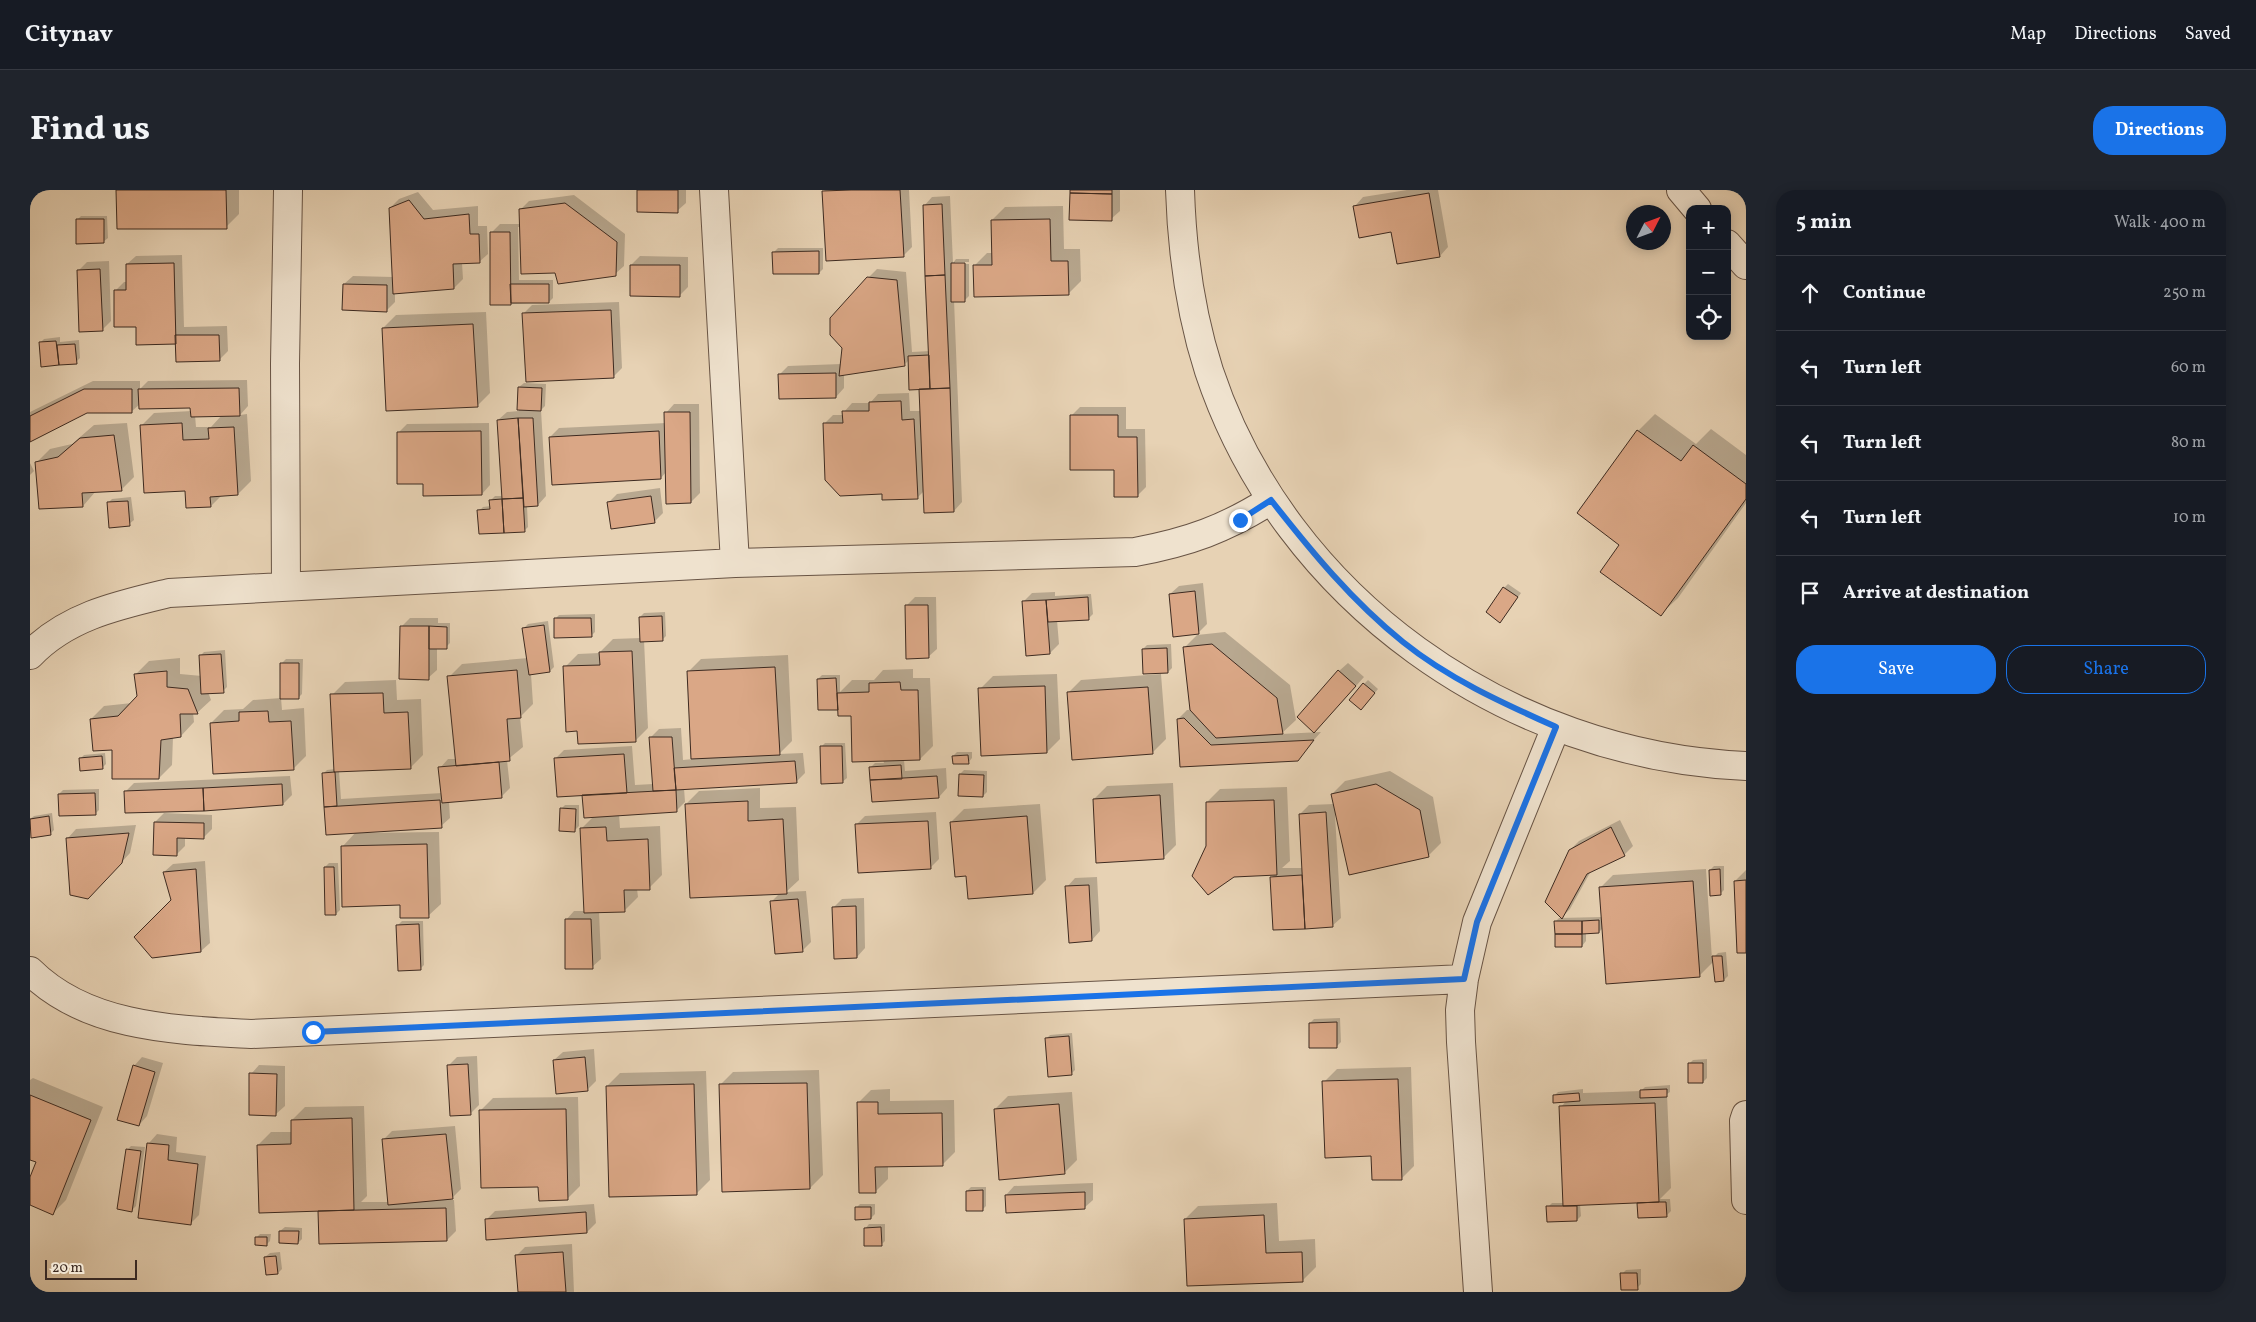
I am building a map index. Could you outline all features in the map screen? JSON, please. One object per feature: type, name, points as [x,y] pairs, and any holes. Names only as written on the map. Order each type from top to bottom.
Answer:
[{"type":"street","points":[[286,586],[285,364],[288,190]]},
{"type":"street","points":[[714,190],[736,563]]},
{"type":"street","points":[[1180,190],[1182,233],[1192,304],[1210,371],[1236,436],[1271,500],[1326,568],[1358,603],[1404,643],[1452,675],[1504,703],[1556,727],[1644,754],[1722,765],[1746,766]]},
{"type":"street","points":[[1681,190],[1694,205]]},
{"type":"street","points":[[1731,248],[1746,265]]},
{"type":"street","points":[[30,655],[76,620],[121,604],[169,592],[736,563],[1135,552],[1172,545],[1207,534],[1240,520],[1271,500]]},
{"type":"street","points":[[1478,1292],[1461,1042],[1460,1010],[1464,979],[1477,922],[1556,727]]},
{"type":"street","points":[[30,971],[40,982],[82,1006],[128,1022],[190,1030],[251,1034],[1464,979]]},
{"type":"street","points":[[1746,1115],[1744,1122],[1746,1200]]},
{"type":"building","points":[[116,190],[226,190],[227,229],[117,229]]},
{"type":"building","points":[[637,190],[678,190],[678,213],[637,212]]},
{"type":"building","points":[[900,190],[904,257],[826,261],[822,191]]},
{"type":"building","points":[[1070,190],[1112,190],[1112,194],[1070,193]]},
{"type":"building","points":[[1070,193],[1112,194],[1112,221],[1069,220]]},
{"type":"building","points":[[1429,193],[1440,257],[1397,264],[1391,232],[1359,238],[1353,206]]},
{"type":"building","points":[[409,200],[424,219],[469,214],[470,234],[479,234],[480,263],[453,264],[454,289],[393,294],[389,208]]},
{"type":"building","points":[[565,203],[617,242],[616,276],[558,284],[555,273],[521,274],[519,209]]},
{"type":"building","points":[[942,204],[945,275],[925,276],[923,205]]},
{"type":"building","points":[[76,219],[104,219],[104,243],[76,244]]},
{"type":"building","points":[[1050,219],[1051,261],[1068,261],[1069,295],[974,297],[973,265],[992,265],[991,220]]},
{"type":"building","points":[[490,232],[510,232],[511,305],[490,305]]},
{"type":"building","points":[[819,251],[819,274],[773,274],[772,252]]},
{"type":"building","points":[[174,263],[176,344],[136,345],[136,327],[114,327],[114,290],[126,290],[126,264]]},
{"type":"building","points":[[951,263],[965,263],[965,302],[951,302]]},
{"type":"building","points":[[630,265],[680,265],[680,297],[630,296]]},
{"type":"building","points":[[100,269],[103,331],[79,332],[77,270]]},
{"type":"building","points":[[945,275],[950,388],[930,389],[925,276]]},
{"type":"building","points":[[867,277],[897,280],[905,366],[839,376],[842,348],[830,335],[830,318]]},
{"type":"building","points":[[343,284],[387,285],[387,312],[342,310]]},
{"type":"building","points":[[510,284],[549,284],[549,303],[511,303]]},
{"type":"building","points":[[611,310],[614,378],[526,382],[522,313]]},
{"type":"building","points":[[473,324],[478,407],[386,411],[382,328]]},
{"type":"building","points":[[175,335],[219,335],[220,361],[176,362]]},
{"type":"building","points":[[56,341],[59,365],[41,367],[39,342]]},
{"type":"building","points":[[75,344],[77,364],[59,365],[57,345]]},
{"type":"building","points":[[929,355],[930,389],[909,390],[908,356]]},
{"type":"building","points":[[836,373],[836,398],[779,399],[778,374]]},
{"type":"building","points":[[518,387],[542,388],[541,411],[517,410]]},
{"type":"building","points":[[239,388],[240,416],[191,417],[190,408],[139,409],[138,389]]},
{"type":"building","points":[[950,388],[954,512],[924,513],[919,389]]},
{"type":"building","points":[[84,389],[132,389],[132,413],[87,413],[30,442],[30,416]]},
{"type":"building","points":[[901,401],[902,420],[914,419],[918,499],[882,500],[882,494],[840,496],[825,480],[823,423],[843,423],[842,411],[869,411],[869,402]]},
{"type":"building","points":[[664,412],[690,412],[691,503],[666,504]]},
{"type":"building","points":[[1070,415],[1118,415],[1118,437],[1137,437],[1138,497],[1114,497],[1114,470],[1070,470]]},
{"type":"building","points":[[518,418],[533,418],[538,506],[524,507]]},
{"type":"building","points":[[518,418],[523,498],[502,499],[497,420]]},
{"type":"building","points":[[182,423],[183,440],[209,439],[208,428],[234,427],[238,495],[210,497],[211,507],[186,508],[185,491],[144,493],[140,425]]},
{"type":"building","points":[[1637,430],[1681,461],[1693,445],[1746,484],[1746,499],[1661,616],[1600,572],[1619,545],[1577,513]]},
{"type":"building","points":[[481,431],[482,495],[423,496],[423,484],[397,484],[397,432]]},
{"type":"building","points":[[659,431],[661,479],[552,485],[549,437]]},
{"type":"building","points":[[114,435],[122,491],[82,493],[83,507],[39,509],[35,462],[58,457],[80,438]]},
{"type":"building","points":[[651,496],[655,523],[611,529],[607,502]]},
{"type":"building","points":[[523,498],[525,532],[504,533],[502,499]]},
{"type":"building","points":[[502,499],[504,533],[479,534],[477,510],[490,509],[489,500]]},
{"type":"building","points":[[128,501],[130,526],[109,528],[107,502]]},
{"type":"building","points":[[1503,587],[1518,597],[1500,623],[1486,612]]},
{"type":"building","points":[[1195,591],[1199,634],[1173,637],[1169,594]]},
{"type":"building","points":[[1088,597],[1089,620],[1048,622],[1046,600]]},
{"type":"building","points":[[1046,600],[1050,654],[1026,656],[1022,601]]},
{"type":"building","points":[[905,605],[928,605],[929,658],[906,659]]},
{"type":"building","points":[[662,616],[663,641],[640,642],[639,617]]},
{"type":"building","points":[[554,618],[591,618],[592,637],[554,638]]},
{"type":"building","points":[[544,625],[550,672],[529,675],[522,628]]},
{"type":"building","points":[[400,626],[429,626],[429,680],[399,679]]},
{"type":"building","points":[[429,626],[447,627],[447,649],[429,649]]},
{"type":"building","points":[[1212,644],[1277,698],[1283,734],[1216,738],[1190,710],[1183,647]]},
{"type":"building","points":[[1167,648],[1168,673],[1143,674],[1142,649]]},
{"type":"building","points":[[632,651],[636,742],[578,744],[577,731],[566,732],[563,666],[600,665],[599,652]]},
{"type":"building","points":[[221,654],[224,693],[201,694],[199,655]]},
{"type":"building","points":[[280,663],[299,663],[299,699],[280,699]]},
{"type":"building","points":[[775,667],[780,755],[691,759],[687,671]]},
{"type":"building","points":[[517,670],[521,718],[507,719],[510,761],[456,766],[447,676]]},
{"type":"building","points":[[1338,670],[1356,686],[1314,733],[1297,717]]},
{"type":"building","points":[[167,671],[167,687],[188,689],[198,714],[180,714],[181,737],[161,740],[159,779],[112,779],[112,750],[93,751],[90,719],[118,716],[137,696],[134,674]]},
{"type":"building","points":[[836,678],[838,710],[818,710],[817,679]]},
{"type":"building","points":[[900,682],[901,690],[918,690],[920,760],[852,762],[851,716],[838,716],[837,693],[869,692],[869,683]]},
{"type":"building","points":[[1363,683],[1375,693],[1361,710],[1349,700]]},
{"type":"building","points":[[1045,686],[1047,753],[981,756],[978,688]]},
{"type":"building","points":[[1148,687],[1153,754],[1072,760],[1067,692]]},
{"type":"building","points":[[383,693],[384,713],[408,712],[411,769],[334,772],[330,694]]},
{"type":"building","points":[[268,711],[269,722],[291,721],[294,770],[213,774],[210,723],[239,721],[239,712]]},
{"type":"building","points":[[1184,718],[1211,745],[1314,740],[1298,761],[1180,767],[1177,719]]},
{"type":"building","points":[[649,737],[672,737],[676,790],[653,791]]},
{"type":"building","points":[[820,746],[842,746],[843,783],[821,784]]},
{"type":"building","points":[[624,754],[627,793],[557,797],[554,758]]},
{"type":"building","points":[[968,755],[969,764],[953,764],[952,756]]},
{"type":"building","points":[[102,756],[103,769],[80,771],[79,758]]},
{"type":"building","points":[[795,761],[797,783],[676,790],[674,768]]},
{"type":"building","points":[[499,762],[502,798],[442,803],[438,767]]},
{"type":"building","points":[[901,765],[902,779],[870,780],[869,767]]},
{"type":"building","points":[[335,772],[337,806],[324,807],[322,773]]},
{"type":"building","points":[[959,774],[984,775],[983,797],[958,796]]},
{"type":"building","points":[[937,776],[939,798],[872,802],[870,780]]},
{"type":"building","points":[[282,784],[283,805],[204,811],[203,788]]},
{"type":"building","points":[[1376,784],[1420,810],[1429,857],[1349,875],[1331,794]]},
{"type":"building","points":[[203,788],[204,811],[125,813],[124,791]]},
{"type":"building","points":[[676,790],[677,812],[584,818],[582,795]]},
{"type":"building","points":[[95,793],[96,815],[59,816],[58,794]]},
{"type":"building","points":[[1160,795],[1164,859],[1096,863],[1093,799]]},
{"type":"building","points":[[440,800],[442,828],[326,835],[324,807]]},
{"type":"building","points":[[1274,800],[1277,875],[1234,877],[1208,895],[1192,876],[1206,846],[1206,802]]},
{"type":"building","points":[[748,801],[748,821],[783,819],[787,894],[690,898],[685,804]]},
{"type":"building","points":[[560,808],[576,809],[575,832],[559,831]]},
{"type":"building","points":[[1326,812],[1333,927],[1305,929],[1299,814]]},
{"type":"building","points":[[49,816],[51,835],[31,838],[30,819]]},
{"type":"building","points":[[1027,816],[1033,894],[968,899],[966,876],[955,877],[950,822]]},
{"type":"building","points":[[928,821],[931,869],[858,873],[855,824]]},
{"type":"building","points":[[154,822],[204,823],[204,839],[177,838],[177,856],[153,855]]},
{"type":"building","points":[[606,827],[607,841],[648,839],[650,890],[624,890],[625,912],[584,913],[580,828]]},
{"type":"building","points":[[1611,827],[1625,856],[1587,874],[1562,919],[1545,902],[1569,850]]},
{"type":"building","points":[[129,833],[122,863],[88,899],[70,895],[66,838]]},
{"type":"building","points":[[427,844],[429,918],[400,918],[400,905],[342,907],[341,846]]},
{"type":"building","points":[[324,867],[334,867],[336,915],[325,915]]},
{"type":"building","points":[[196,869],[201,952],[152,958],[134,937],[171,900],[163,872]]},
{"type":"building","points":[[1720,869],[1721,895],[1710,896],[1709,870]]},
{"type":"building","points":[[1302,875],[1305,929],[1273,930],[1270,877]]},
{"type":"building","points":[[1746,880],[1746,953],[1737,953],[1734,881]]},
{"type":"building","points":[[1693,881],[1700,977],[1606,984],[1599,887]]},
{"type":"building","points":[[1089,885],[1092,941],[1069,943],[1065,886]]},
{"type":"building","points":[[798,899],[803,952],[775,954],[770,901]]},
{"type":"building","points":[[856,906],[857,958],[834,959],[832,907]]},
{"type":"building","points":[[565,919],[591,919],[593,969],[565,969]]},
{"type":"building","points":[[1599,920],[1599,933],[1582,934],[1582,921]]},
{"type":"building","points":[[1554,921],[1582,921],[1582,934],[1555,934]]},
{"type":"building","points":[[419,924],[421,970],[398,971],[396,925]]},
{"type":"building","points":[[1555,934],[1582,934],[1582,947],[1555,947]]},
{"type":"building","points":[[1712,956],[1722,956],[1724,981],[1715,982]]},
{"type":"building","points":[[1337,1022],[1337,1048],[1309,1048],[1309,1023]]},
{"type":"building","points":[[1069,1036],[1072,1075],[1048,1077],[1045,1038]]},
{"type":"building","points":[[585,1057],[588,1091],[556,1094],[553,1060]]},
{"type":"building","points":[[1688,1063],[1703,1063],[1703,1083],[1688,1083]]},
{"type":"building","points":[[468,1064],[471,1115],[450,1116],[447,1065]]},
{"type":"building","points":[[133,1065],[155,1072],[139,1126],[117,1120]]},
{"type":"building","points":[[249,1073],[277,1074],[276,1116],[249,1115]]},
{"type":"building","points":[[1398,1079],[1402,1180],[1372,1180],[1371,1156],[1325,1158],[1322,1081]]},
{"type":"building","points":[[807,1083],[810,1189],[722,1192],[719,1084]]},
{"type":"building","points":[[694,1084],[697,1195],[609,1197],[606,1086]]},
{"type":"building","points":[[1667,1089],[1667,1097],[1640,1098],[1640,1090]]},
{"type":"building","points":[[1579,1093],[1580,1101],[1553,1103],[1553,1095]]},
{"type":"building","points":[[30,1095],[91,1120],[53,1215],[30,1205],[30,1177],[36,1162],[30,1160]]},
{"type":"building","points":[[857,1102],[878,1102],[878,1114],[942,1113],[943,1166],[875,1167],[876,1193],[859,1193]]},
{"type":"building","points":[[1655,1103],[1659,1202],[1563,1206],[1559,1106]]},
{"type":"building","points":[[1059,1104],[1065,1174],[999,1180],[994,1109]]},
{"type":"building","points":[[566,1109],[568,1200],[539,1201],[538,1187],[481,1188],[479,1110]]},
{"type":"building","points":[[352,1118],[354,1210],[259,1213],[257,1145],[291,1144],[291,1120]]},
{"type":"building","points":[[446,1134],[453,1199],[388,1205],[382,1139]]},
{"type":"building","points":[[147,1143],[169,1145],[168,1160],[198,1164],[191,1225],[138,1218]]},
{"type":"building","points":[[126,1149],[141,1151],[132,1212],[117,1209]]},
{"type":"building","points":[[983,1190],[983,1211],[966,1211],[966,1191]]},
{"type":"building","points":[[1085,1192],[1085,1209],[1006,1213],[1005,1195]]},
{"type":"building","points":[[1666,1202],[1667,1217],[1638,1218],[1637,1203]]},
{"type":"building","points":[[1546,1206],[1577,1206],[1577,1221],[1547,1222]]},
{"type":"building","points":[[855,1207],[871,1207],[871,1219],[855,1220]]},
{"type":"building","points":[[446,1208],[447,1241],[319,1244],[318,1211]]},
{"type":"building","points":[[586,1212],[587,1233],[486,1240],[485,1219]]},
{"type":"building","points":[[1264,1215],[1266,1253],[1302,1252],[1303,1282],[1187,1286],[1184,1219]]},
{"type":"building","points":[[881,1227],[882,1246],[864,1246],[864,1228]]},
{"type":"building","points":[[279,1231],[299,1231],[298,1244],[279,1243]]},
{"type":"building","points":[[255,1237],[267,1237],[267,1246],[255,1245]]},
{"type":"building","points":[[563,1252],[566,1292],[518,1292],[515,1255]]},
{"type":"building","points":[[276,1256],[278,1274],[266,1275],[264,1257]]},
{"type":"building","points":[[1620,1273],[1637,1273],[1638,1290],[1621,1290]]},
{"type":"route","points":[[313,1032],[1464,979],[1469,950],[1477,922],[1556,727],[1504,703],[1452,675],[1404,643],[1358,603],[1314,555],[1271,500],[1240,520]]}]
